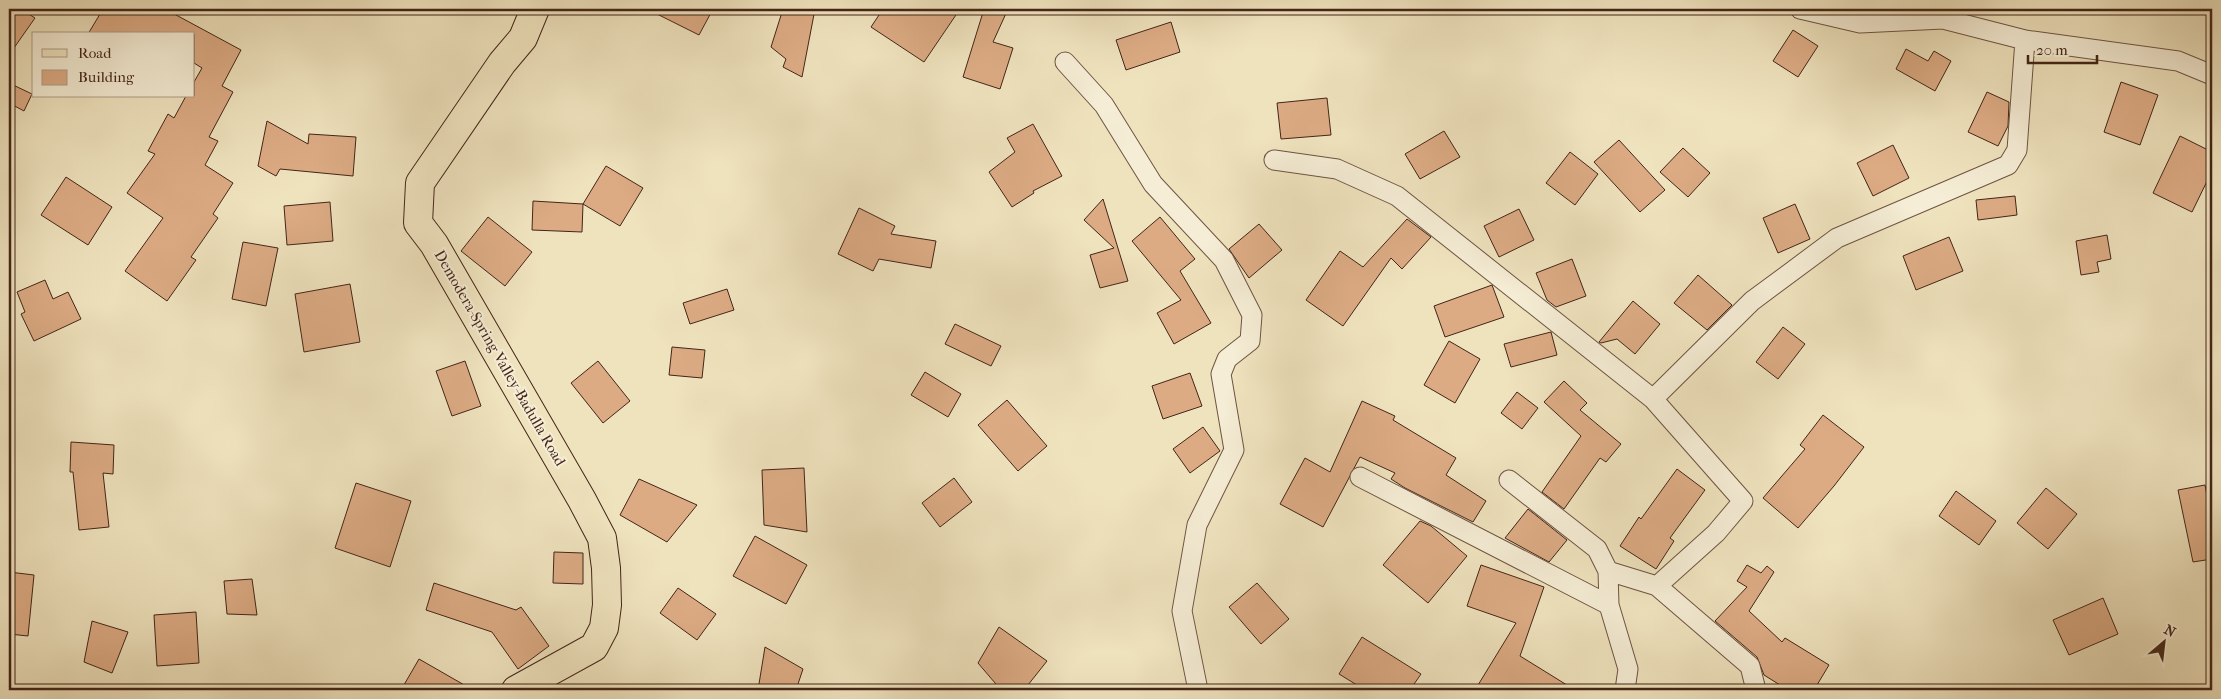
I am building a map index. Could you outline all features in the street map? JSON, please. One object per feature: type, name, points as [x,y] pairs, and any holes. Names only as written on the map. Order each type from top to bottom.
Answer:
[{"type":"main road","name":"Demodera-Spring Valley-Badulla Road","points":[[516,690],[594,647],[604,628],[607,605],[606,568],[602,538],[434,244],[418,223],[420,183],[502,62],[523,38],[534,9]]},
{"type":"street","points":[[1800,9],[1860,23],[1943,19],[2025,40],[2178,61],[2212,75]]},
{"type":"street","points":[[1653,399],[1752,301],[1837,238],[2008,165],[2017,150],[2025,40]]},
{"type":"street","points":[[1064,62],[1104,105],[1152,184],[1224,260],[1252,315],[1250,341],[1227,359],[1221,374],[1234,450],[1197,525],[1182,611],[1198,690]]},
{"type":"street","points":[[1274,160],[1337,169],[1397,196],[1653,399],[1743,501],[1716,532],[1657,586]]},
{"type":"street","points":[[1360,477],[1609,605]]},
{"type":"street","points":[[1510,480],[1597,548],[1608,571],[1609,605],[1628,669],[1625,690]]},
{"type":"street","points":[[1608,571],[1657,586],[1750,666],[1756,690]]},
{"type":"building","points":[[9,9],[21,9],[35,18],[9,55]]},
{"type":"building","points":[[103,9],[165,9],[241,50],[222,86],[233,92],[209,137],[218,141],[205,165],[233,183],[213,214],[218,218],[191,257],[196,260],[167,301],[125,271],[163,218],[127,193],[155,154],[148,151],[168,114],[174,118],[185,98],[195,98],[195,80],[202,68],[195,64],[195,32],[89,32]]},
{"type":"building","points":[[647,9],[713,9],[699,35]]},
{"type":"building","points":[[783,9],[815,9],[802,77],[783,67],[786,59],[771,47]]},
{"type":"building","points":[[883,9],[960,9],[924,62],[871,27]]},
{"type":"building","points":[[984,9],[1008,9],[993,42],[1013,48],[1000,89],[963,77]]},
{"type":"building","points":[[1171,22],[1180,52],[1126,70],[1116,40]]},
{"type":"building","points":[[1793,30],[1818,46],[1798,77],[1773,61]]},
{"type":"building","points":[[1906,49],[1928,61],[1934,51],[1951,61],[1935,91],[1896,69]]},
{"type":"building","points":[[2121,82],[2158,95],[2140,145],[2104,132]]},
{"type":"building","points":[[9,83],[32,94],[24,111],[9,103]]},
{"type":"building","points":[[1987,92],[2009,102],[2008,126],[1998,146],[1968,132]]},
{"type":"building","points":[[1327,98],[1331,135],[1281,139],[1277,103]]},
{"type":"building","points":[[267,121],[308,144],[309,134],[356,137],[353,176],[280,169],[276,176],[258,166]]},
{"type":"building","points":[[1033,124],[1062,176],[1033,191],[1034,193],[1012,207],[989,172],[1015,152],[1007,138]]},
{"type":"building","points":[[1444,131],[1460,157],[1420,179],[1405,154]]},
{"type":"building","points":[[2180,136],[2212,152],[2212,171],[2192,212],[2153,193]]},
{"type":"building","points":[[1619,140],[1665,190],[1640,212],[1594,162]]},
{"type":"building","points":[[1893,145],[1909,178],[1873,196],[1857,163]]},
{"type":"building","points":[[1683,148],[1710,173],[1688,197],[1660,172]]},
{"type":"building","points":[[1570,152],[1598,174],[1575,205],[1546,183]]},
{"type":"building","points":[[606,166],[643,188],[620,226],[583,204]]},
{"type":"building","points":[[66,177],[112,207],[88,245],[41,215]]},
{"type":"building","points":[[2015,196],[2017,215],[1978,220],[1976,200]]},
{"type":"building","points":[[1103,199],[1128,281],[1100,288],[1090,255],[1114,248],[1084,220]]},
{"type":"building","points":[[533,201],[583,204],[582,232],[532,230]]},
{"type":"building","points":[[330,202],[333,241],[287,245],[284,206]]},
{"type":"building","points":[[1795,204],[1810,239],[1778,253],[1763,218]]},
{"type":"building","points":[[859,208],[895,226],[891,234],[936,241],[931,268],[879,259],[873,271],[838,254]]},
{"type":"building","points":[[1519,209],[1534,240],[1499,257],[1484,226]]},
{"type":"building","points":[[488,217],[532,252],[505,286],[461,251]]},
{"type":"building","points":[[1160,217],[1195,259],[1180,271],[1211,323],[1174,344],[1157,313],[1181,300],[1132,241]]},
{"type":"building","points":[[1407,219],[1431,237],[1402,269],[1391,258],[1343,326],[1306,300],[1340,251],[1363,267]]},
{"type":"building","points":[[1259,224],[1282,250],[1249,278],[1229,249]]},
{"type":"building","points":[[2107,235],[2111,259],[2097,262],[2099,272],[2081,275],[2076,241]]},
{"type":"building","points":[[1949,237],[1963,271],[1916,290],[1903,256]]},
{"type":"building","points":[[243,242],[278,248],[266,306],[232,299]]},
{"type":"building","points":[[1572,259],[1586,296],[1556,307],[1547,300],[1536,273]]},
{"type":"building","points":[[1698,275],[1732,305],[1707,330],[1674,303]]},
{"type":"building","points":[[45,280],[53,299],[68,292],[81,319],[34,341],[21,314],[25,312],[17,292]]},
{"type":"building","points":[[350,284],[360,342],[304,352],[295,294]]},
{"type":"building","points":[[1492,285],[1504,317],[1445,337],[1434,306]]},
{"type":"building","points":[[727,289],[734,310],[690,324],[683,303]]},
{"type":"building","points":[[1633,301],[1660,324],[1635,354],[1617,339],[1599,342]]},
{"type":"building","points":[[955,324],[1001,346],[991,366],[945,344]]},
{"type":"building","points":[[1783,327],[1805,344],[1778,379],[1756,362]]},
{"type":"building","points":[[1551,332],[1557,355],[1511,367],[1504,344]]},
{"type":"building","points":[[1449,341],[1480,359],[1455,403],[1424,385]]},
{"type":"building","points":[[672,347],[705,350],[702,378],[669,375]]},
{"type":"building","points":[[465,361],[481,406],[452,416],[436,371]]},
{"type":"building","points":[[598,361],[630,401],[603,423],[571,383]]},
{"type":"building","points":[[925,372],[961,394],[948,417],[911,395]]},
{"type":"building","points":[[1190,373],[1202,406],[1163,419],[1152,386]]},
{"type":"building","points":[[1564,381],[1587,403],[1580,410],[1621,444],[1606,462],[1600,458],[1564,509],[1542,492],[1581,436],[1544,402]]},
{"type":"building","points":[[1517,392],[1538,408],[1522,429],[1501,413]]},
{"type":"building","points":[[1007,400],[1047,446],[1018,471],[978,425]]},
{"type":"building","points":[[1362,401],[1395,416],[1393,420],[1456,458],[1446,475],[1486,501],[1473,522],[1405,488],[1391,479],[1395,473],[1360,457],[1323,527],[1280,504],[1305,458],[1330,472]]},
{"type":"building","points":[[1823,415],[1864,447],[1798,528],[1763,498],[1805,449],[1800,445]]},
{"type":"building","points":[[1203,427],[1220,451],[1190,473],[1173,449]]},
{"type":"building","points":[[71,442],[114,445],[113,474],[103,473],[109,527],[79,530],[73,472],[70,472]]},
{"type":"building","points":[[804,468],[807,532],[764,525],[762,470]]},
{"type":"building","points":[[1677,469],[1705,490],[1670,538],[1674,541],[1656,569],[1620,546],[1639,517],[1641,519]]},
{"type":"building","points":[[954,478],[972,502],[940,527],[922,503]]},
{"type":"building","points":[[639,479],[697,505],[667,542],[620,515]]},
{"type":"building","points":[[356,483],[411,501],[390,567],[335,548]]},
{"type":"building","points":[[2205,485],[2212,522],[2212,559],[2193,562],[2178,490]]},
{"type":"building","points":[[2046,488],[2077,514],[2048,549],[2017,523]]},
{"type":"building","points":[[1956,491],[1996,521],[1979,545],[1939,516]]},
{"type":"building","points":[[1528,509],[1567,540],[1549,562],[1505,538]]},
{"type":"building","points":[[1420,521],[1431,526],[1467,556],[1428,603],[1383,565]]},
{"type":"building","points":[[755,536],[807,565],[786,604],[733,576]]},
{"type":"building","points":[[554,552],[583,553],[583,584],[553,583]]},
{"type":"building","points":[[1481,565],[1544,587],[1520,656],[1575,690],[1475,690],[1516,623],[1467,606]]},
{"type":"building","points":[[1747,565],[1761,573],[1767,566],[1774,572],[1749,611],[1782,642],[1785,638],[1829,665],[1814,690],[1788,690],[1764,675],[1757,657],[1715,621],[1747,587],[1737,581]]},
{"type":"building","points":[[9,572],[34,575],[28,636],[9,634]]},
{"type":"building","points":[[252,579],[257,615],[227,614],[224,581]]},
{"type":"building","points":[[434,583],[516,610],[521,607],[549,646],[518,669],[492,632],[426,610]]},
{"type":"building","points":[[1257,583],[1289,619],[1261,644],[1229,607]]},
{"type":"building","points":[[678,588],[716,614],[697,640],[660,613]]},
{"type":"building","points":[[2103,598],[2118,634],[2069,655],[2053,620]]},
{"type":"building","points":[[196,612],[199,663],[157,666],[154,615]]},
{"type":"building","points":[[92,621],[128,632],[112,673],[84,662]]},
{"type":"building","points":[[999,627],[1047,661],[1024,690],[1001,690],[978,663]]},
{"type":"building","points":[[1362,637],[1421,674],[1410,690],[1365,690],[1339,674]]},
{"type":"building","points":[[765,647],[803,669],[796,690],[758,690]]},
{"type":"building","points":[[419,659],[473,690],[401,690]]}]
